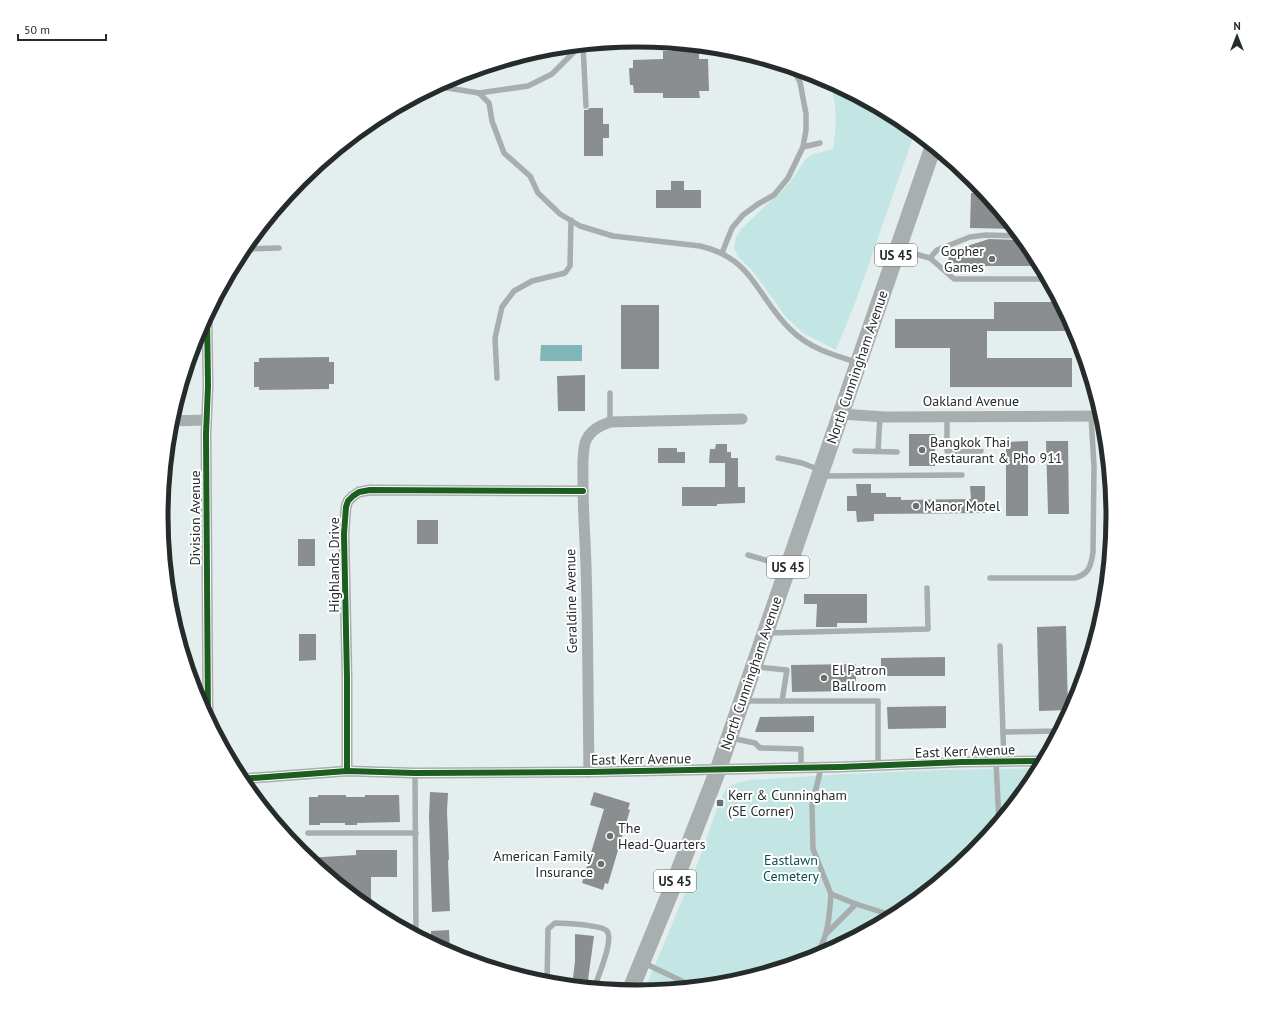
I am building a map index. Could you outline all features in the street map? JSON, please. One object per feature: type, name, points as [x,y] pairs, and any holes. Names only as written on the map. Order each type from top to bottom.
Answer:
[{"type":"main road","name":"North Cunningham Avenue","points":[[633,985],[718,770],[931,151]]},
{"type":"street","name":"Division Avenue","points":[[207,328],[208,386],[206,420],[208,706]]},
{"type":"street","name":"Oakland Avenue","points":[[840,414],[880,416],[1094,416]]},
{"type":"street","points":[[610,422],[742,419]]},
{"type":"street","points":[[178,421],[206,420]]},
{"type":"street","name":"Geraldine Avenue","points":[[589,772],[583,469],[585,444],[592,432],[599,426],[610,422]]},
{"type":"street","name":"Highlands Drive","points":[[347,771],[344,534],[346,507],[353,496],[359,492],[370,490],[583,491]]},
{"type":"street","name":"East Kerr Avenue","points":[[248,778],[347,771],[415,773],[589,772],[821,768],[1036,761]]},
{"type":"lane","points":[[583,50],[586,106]]},
{"type":"lane","points":[[446,88],[479,93],[528,86],[552,74],[575,51]]},
{"type":"lane","points":[[722,253],[732,228],[743,215],[774,195],[788,178],[803,147],[806,130],[806,114],[800,82],[796,76]]},
{"type":"lane","points":[[479,93],[489,103],[492,121],[504,153],[530,176],[538,192],[560,214],[580,226],[613,236],[700,246],[722,253],[742,267],[755,281],[777,314],[801,339],[816,348],[858,363]]},
{"type":"lane","points":[[803,147],[820,144]]},
{"type":"lane","points":[[497,378],[496,338],[502,307],[514,291],[532,281],[565,273],[570,266],[571,220]]},
{"type":"lane","points":[[930,258],[937,250],[970,237],[986,235],[1013,236]]},
{"type":"lane","points":[[251,249],[279,248]]},
{"type":"lane","points":[[898,249],[930,258],[954,279],[1041,279]]},
{"type":"lane","points":[[610,393],[610,422]]},
{"type":"lane","points":[[878,452],[880,416]]},
{"type":"lane","points":[[947,416],[947,451],[981,452]]},
{"type":"lane","points":[[990,578],[1075,578],[1083,576],[1089,568],[1092,556],[1093,536],[1096,424]]},
{"type":"lane","points":[[855,451],[897,452]]},
{"type":"lane","points":[[778,458],[802,463],[820,473],[962,475]]},
{"type":"lane","points":[[748,555],[788,567]]},
{"type":"lane","points":[[766,633],[928,630],[927,588]]},
{"type":"lane","points":[[999,813],[1000,762],[1003,732],[1000,646]]},
{"type":"lane","points":[[754,667],[786,670],[782,701]]},
{"type":"lane","points":[[742,701],[878,701],[878,766]]},
{"type":"lane","points":[[1003,732],[1053,731]]},
{"type":"lane","points":[[729,738],[755,743],[760,748],[801,749],[800,768]]},
{"type":"lane","points":[[821,768],[812,804],[813,849],[831,894],[827,933],[822,946]]},
{"type":"lane","points":[[415,773],[415,929]]},
{"type":"lane","points":[[308,833],[416,833]]},
{"type":"lane","points":[[831,894],[885,913]]},
{"type":"lane","points":[[827,933],[856,904]]},
{"type":"lane","points":[[547,976],[548,929],[555,922],[599,927],[607,931],[608,946],[596,983]]},
{"type":"lane","points":[[642,962],[686,982]]},
{"type":"green space","points":[[832,90],[871,110],[913,138],[857,298],[836,350],[803,333],[786,317],[751,269],[739,258],[734,248],[736,237],[743,227],[785,188],[804,161],[811,155],[833,149],[836,115]]},
{"type":"green space","name":"Eastlawn Cemetery","points":[[1032,768],[1009,802],[968,848],[946,869],[922,888],[871,922],[844,937],[816,949],[758,969],[698,981],[647,985],[698,862],[720,800],[726,789],[733,784],[749,780],[941,770]]},
{"type":"shaded area","points":[[541,345],[582,345],[582,361],[540,361]]},
{"type":"building","points":[[673,49],[689,50],[689,52],[699,52],[699,59],[708,59],[709,91],[699,91],[700,98],[663,98],[663,93],[634,93],[633,85],[630,85],[629,68],[633,68],[633,60],[663,59],[663,51],[673,51]]},
{"type":"building","points":[[590,108],[603,108],[603,124],[609,124],[609,138],[603,138],[603,156],[584,156],[584,110]]},
{"type":"building","points":[[671,181],[684,181],[684,190],[701,190],[701,208],[656,208],[656,190],[671,190]]},
{"type":"building","points":[[971,193],[976,193],[1008,229],[970,228]]},
{"type":"building","name":"Gopher Games","points":[[989,239],[1016,240],[1033,266],[949,266],[948,252]]},
{"type":"building","points":[[994,302],[1053,302],[1067,331],[987,331],[987,358],[1072,358],[1072,387],[950,387],[950,348],[895,348],[895,319],[994,319]]},
{"type":"building","points":[[621,305],[659,305],[659,369],[621,369]]},
{"type":"building","points":[[329,357],[329,362],[334,362],[334,384],[329,384],[329,389],[259,390],[259,387],[254,387],[254,362],[259,362],[259,358]]},
{"type":"building","points":[[585,375],[585,411],[558,411],[557,376]]},
{"type":"building","name":"Bangkok Thai Restaurant & Pho 911","points":[[909,434],[935,434],[935,466],[909,466]]},
{"type":"building","points":[[1028,441],[1028,516],[1006,516],[1006,442]]},
{"type":"building","points":[[1046,441],[1068,441],[1069,514],[1048,514]]},
{"type":"building","points":[[716,444],[727,444],[727,452],[731,452],[731,458],[738,458],[738,487],[745,487],[745,503],[717,504],[717,506],[682,506],[682,487],[725,487],[725,463],[709,463],[710,449],[715,449]]},
{"type":"building","points":[[658,448],[677,448],[677,452],[685,452],[685,463],[658,463]]},
{"type":"building","name":"Manor Motel","points":[[856,484],[871,484],[871,493],[886,493],[886,497],[901,497],[901,500],[971,499],[970,486],[985,486],[985,513],[874,514],[874,521],[857,522],[856,511],[847,511],[847,496],[857,496]]},
{"type":"building","points":[[417,520],[438,520],[438,544],[417,544]]},
{"type":"building","points":[[298,539],[315,539],[315,566],[298,566]]},
{"type":"building","points":[[804,594],[867,594],[867,623],[837,623],[837,627],[816,627],[817,604],[804,604]]},
{"type":"building","points":[[1066,626],[1068,700],[1063,710],[1039,711],[1037,627]]},
{"type":"building","points":[[299,634],[316,634],[316,660],[299,661]]},
{"type":"building","points":[[945,657],[945,676],[881,676],[881,658]]},
{"type":"building","name":"El Patron Ballroom","points":[[856,664],[856,691],[792,692],[791,665]]},
{"type":"building","points":[[946,706],[946,728],[888,729],[887,707]]},
{"type":"building","points":[[814,716],[814,732],[755,732],[760,717]]},
{"type":"building","points":[[430,792],[448,793],[447,811],[450,911],[432,912],[429,817]]},
{"type":"building","points":[[594,792],[630,803],[628,809],[630,810],[608,884],[605,883],[603,890],[582,883],[604,809],[590,805]]},
{"type":"building","points":[[318,795],[365,797],[365,795],[399,795],[400,822],[357,823],[357,825],[345,825],[345,823],[320,823],[320,825],[309,825],[309,797],[318,797]]},
{"type":"building","points":[[356,850],[397,850],[397,877],[371,877],[371,902],[327,869],[315,857],[356,855]]},
{"type":"building","points":[[449,930],[450,946],[431,938],[431,931]]},
{"type":"building","points":[[575,934],[594,936],[588,980],[573,978],[575,961]]},
{"type":"cycle path","points":[[207,328],[208,386],[206,434],[208,706]]},
{"type":"cycle path","points":[[347,771],[344,534],[346,507],[348,501],[359,492],[370,490],[583,491]]},
{"type":"cycle path","points":[[248,778],[347,771],[415,773],[589,772],[1036,761]]},
{"type":"place","name":"Gopher Games","points":[[992,259]]},
{"type":"place","name":"Bangkok Thai Restaurant & Pho 911","points":[[922,450]]},
{"type":"place","name":"Manor Motel","points":[[916,506]]},
{"type":"place","name":"El Patron Ballroom","points":[[824,678]]},
{"type":"place","name":"Kerr & Cunningham (SE Corner)","points":[[720,803]]},
{"type":"place","name":"The Head-Quarters","points":[[610,836]]},
{"type":"place","name":"American Family Insurance","points":[[601,864]]}]
